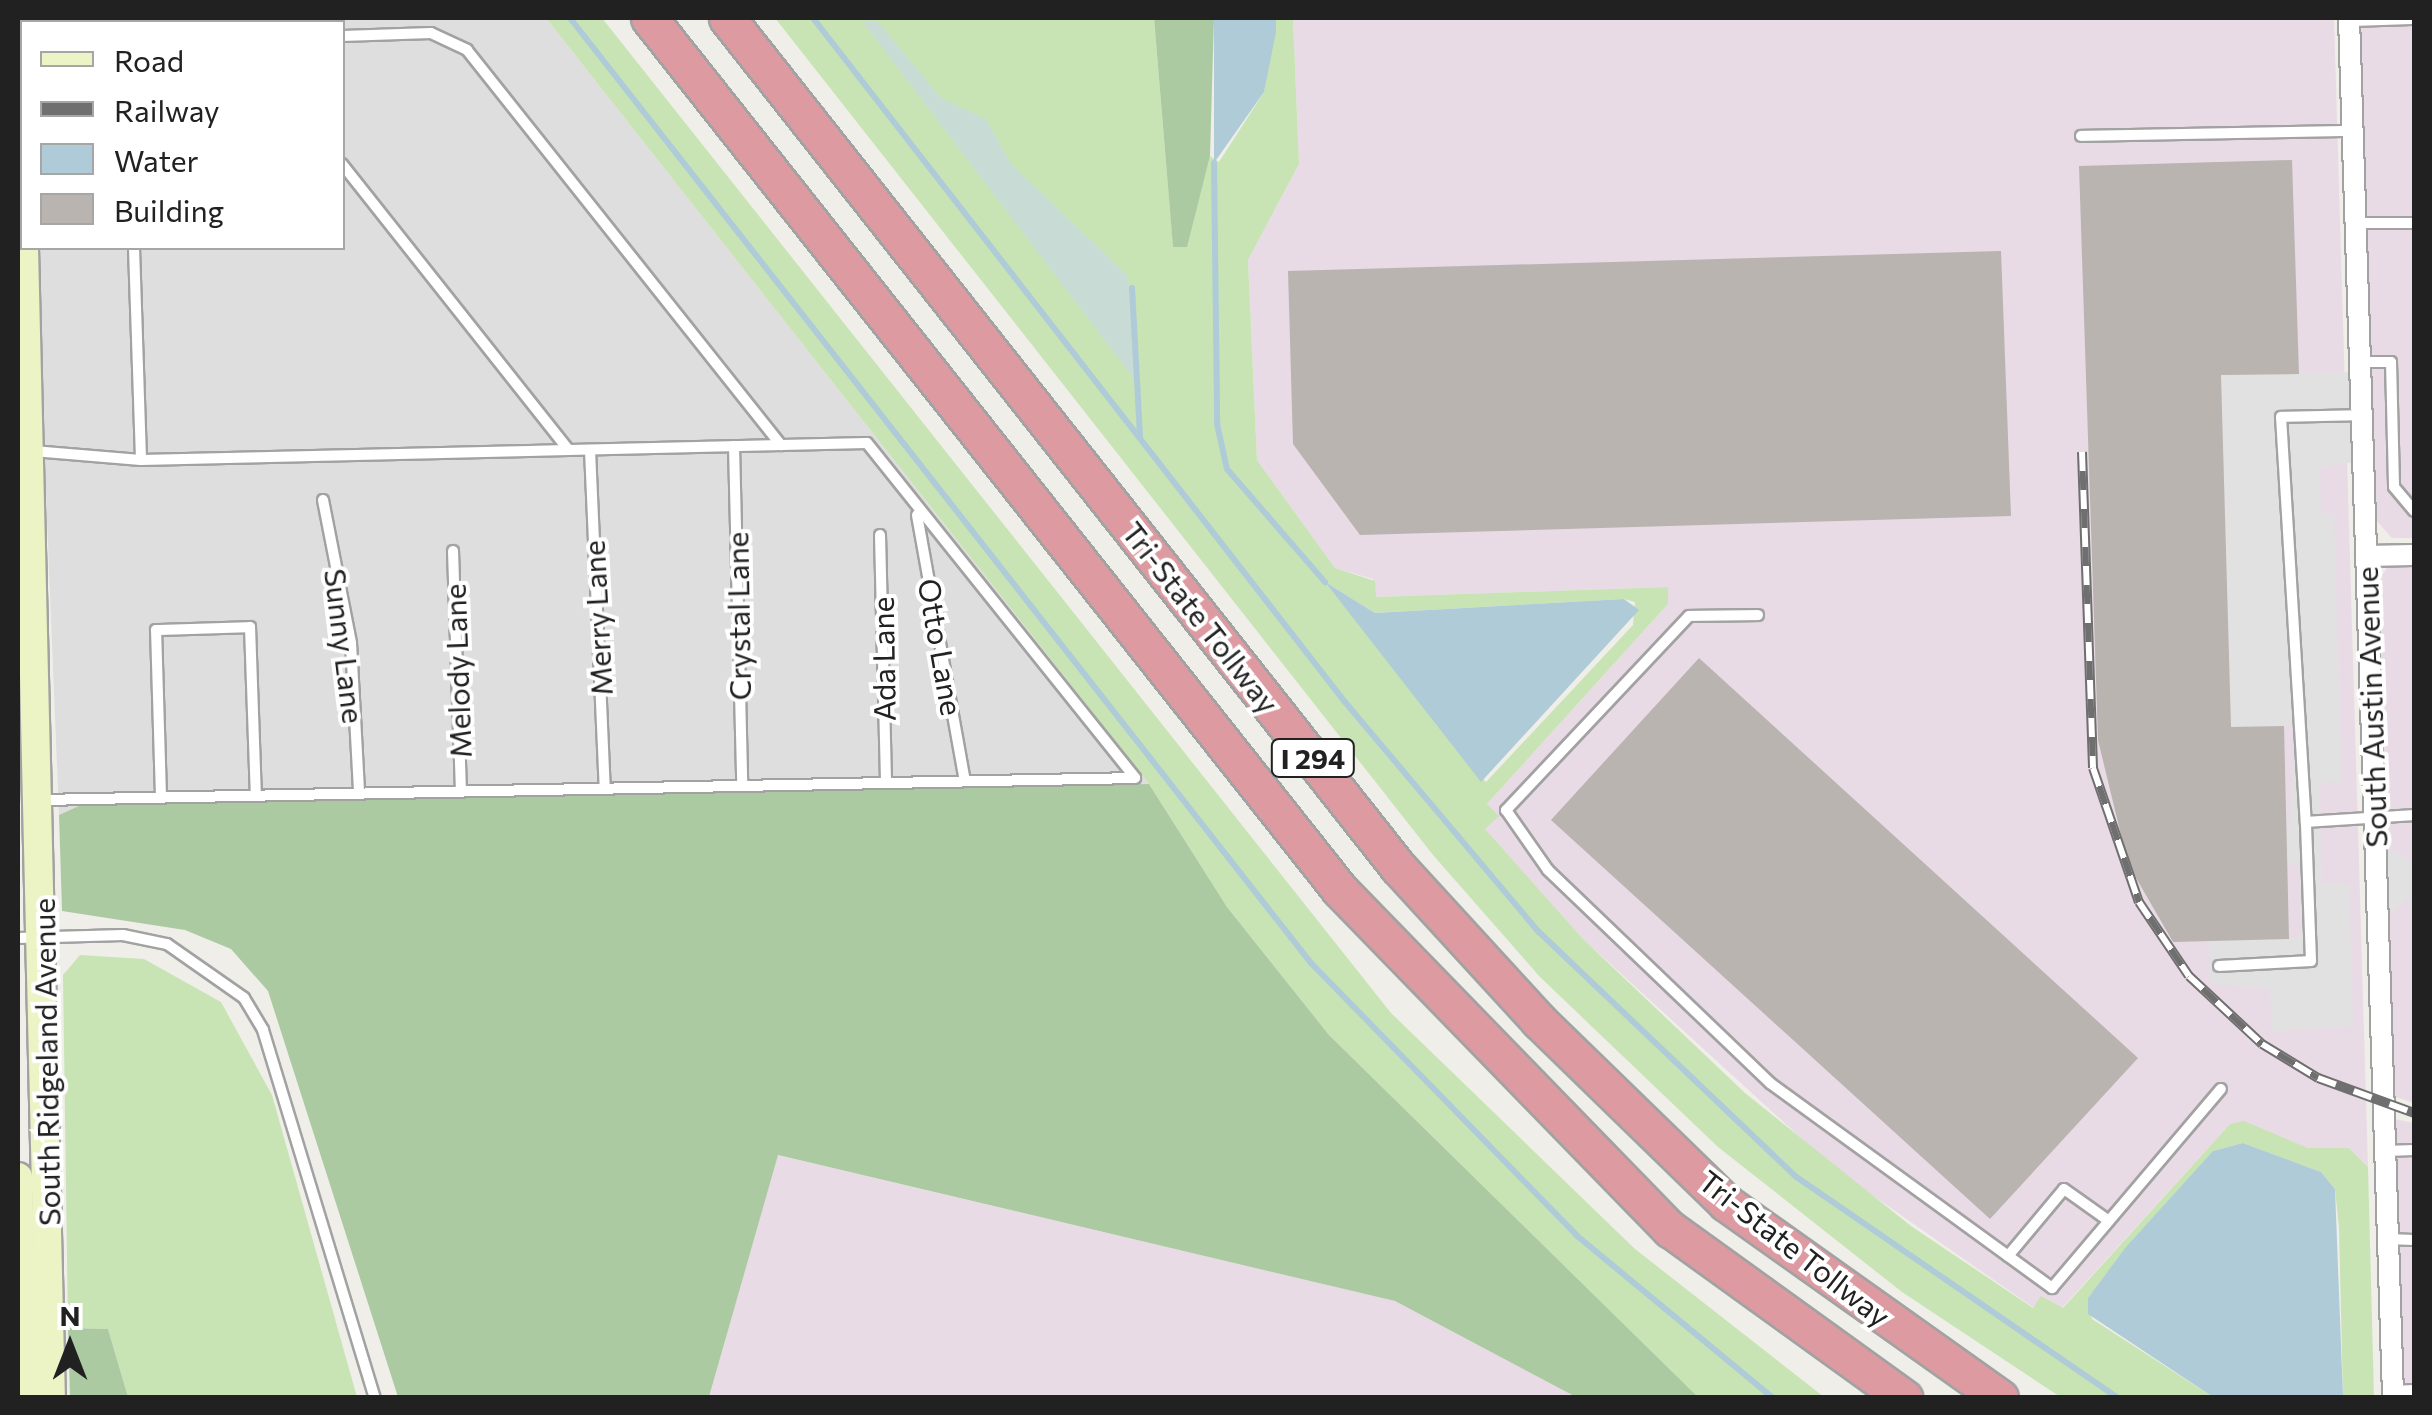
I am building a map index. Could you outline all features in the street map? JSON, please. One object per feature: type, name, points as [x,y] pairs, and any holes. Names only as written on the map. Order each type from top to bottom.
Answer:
[{"type":"highway","name":"Tri-State Tollway","points":[[649,18],[1338,889],[1670,1229],[1904,1398]]},
{"type":"highway","name":"Tri-State Tollway","points":[[726,18],[1398,866],[1539,1021],[1726,1203],[2000,1398]]},
{"type":"main road","points":[[18,112],[20,166]]},
{"type":"main road","name":"South Ridgeland Avenue","points":[[24,250],[25,451],[42,800],[31,938],[52,1398]]},
{"type":"main road","name":"South Ridgeland Avenue","points":[[18,1178],[24,1398]]},
{"type":"street","name":"South Austin Avenue","points":[[2349,19],[2388,1238],[2400,1393]]},
{"type":"street","points":[[2366,556],[2414,555]]},
{"type":"lane","points":[[2349,19],[2414,19]]},
{"type":"lane","points":[[345,36],[431,34],[467,50],[781,446]]},
{"type":"lane","points":[[2081,136],[2352,131]]},
{"type":"lane","points":[[345,168],[569,450]]},
{"type":"lane","points":[[2356,224],[2414,222]]},
{"type":"lane","points":[[134,250],[141,460]]},
{"type":"lane","points":[[2360,362],[2392,362],[2394,487],[2414,510]]},
{"type":"lane","points":[[2219,966],[2311,961],[2281,416],[2362,415]]},
{"type":"lane","points":[[25,451],[141,460],[867,443],[916,514],[1134,778],[42,800]]},
{"type":"lane","name":"Crystal Lane","points":[[734,446],[742,785]]},
{"type":"lane","name":"Merry Lane","points":[[590,450],[605,787]]},
{"type":"lane","name":"Sunny Lane","points":[[323,500],[351,643],[359,793]]},
{"type":"lane","name":"Otto Lane","points":[[916,514],[966,781]]},
{"type":"lane","name":"Ada Lane","points":[[880,534],[886,783]]},
{"type":"lane","name":"Melody Lane","points":[[452,551],[461,791]]},
{"type":"lane","points":[[1758,615],[1689,616],[1506,810],[1548,870],[1770,1083],[2052,1288],[2221,1089]]},
{"type":"lane","points":[[161,796],[156,630],[250,627],[256,794]]},
{"type":"lane","points":[[2306,822],[2414,815]]},
{"type":"lane","points":[[31,938],[167,944],[244,998],[263,1030],[375,1398]]},
{"type":"lane","points":[[2386,1150],[2414,1150]]},
{"type":"lane","points":[[2008,1256],[2064,1189],[2110,1221]]},
{"type":"lane","points":[[2388,1238],[2414,1240]]},
{"type":"shaded area","points":[[27,18],[546,18],[1149,784],[81,805],[59,815],[36,250],[345,250],[345,20]]},
{"type":"shaded area","points":[[1293,18],[2334,18],[2368,1167],[2349,1148],[2308,1148],[2230,1124],[2051,1320],[1835,1169],[1583,939],[1484,829],[1487,804],[1668,604],[1668,587],[1375,597],[1373,579],[1335,568],[1257,460],[1248,260],[1299,164]]},
{"type":"shaded area","points":[[2360,18],[2414,18],[2414,538],[2392,538],[2375,519]]},
{"type":"shaded area","points":[[877,21],[941,98],[986,119],[1011,164],[1128,276],[1137,383],[863,22]]},
{"type":"shaded area","points":[[2360,372],[2363,461],[2320,467],[2321,513],[2334,514],[2342,782],[2319,783],[2322,884],[2349,884],[2353,1026],[2272,1032],[2270,989],[2210,984],[2209,941],[2301,937],[2300,869],[2287,859],[2296,726],[2231,727],[2221,375]]},
{"type":"shaded area","points":[[2414,565],[2414,1103],[2393,1096],[2377,584],[2388,566]]},
{"type":"shaded area","points":[[2376,840],[2414,864],[2414,1095],[2410,896],[2378,924]]},
{"type":"shaded area","points":[[2394,1119],[2414,1123],[2414,1397],[2401,1397]]},
{"type":"shaded area","points":[[777,1155],[1395,1301],[1576,1397],[709,1398]]},
{"type":"green space","points":[[546,18],[602,18],[1391,1013],[1635,1249],[1824,1397],[1698,1397],[1329,1035],[1227,907],[1149,784]]},
{"type":"green space","points":[[775,18],[1154,18],[1173,246],[1186,247],[1210,156],[1219,162],[1264,92],[1276,18],[1293,18],[1299,164],[1248,260],[1257,460],[1335,568],[1375,581],[1376,597],[1668,587],[1668,604],[1487,804],[1499,816],[1485,829],[1583,939],[1745,1093],[1911,1226],[2033,1308],[2041,1296],[2063,1308],[2230,1124],[2244,1121],[2308,1148],[2349,1148],[2368,1167],[2374,1397],[2343,1397],[2339,1228],[2335,1189],[2321,1172],[2243,1143],[2213,1151],[2088,1298],[2092,1319],[2213,1397],[2062,1398],[1902,1292],[1718,1147],[1540,977],[1433,855]],"holes":[[[1325,582],[1375,613],[1624,599],[1635,602],[1633,625],[1486,782]]]},
{"type":"green space","points":[[1154,18],[1214,18],[1210,156],[1187,247],[1173,247]]},
{"type":"green space","points":[[1149,784],[1227,907],[1329,1035],[1698,1397],[1576,1397],[1395,1301],[778,1155],[709,1397],[398,1397],[268,991],[231,949],[185,930],[62,911],[59,815],[81,805]]},
{"type":"green space","points":[[80,955],[144,959],[221,1002],[272,1095],[357,1397],[128,1397],[108,1329],[68,1328],[63,975]]},
{"type":"green space","points":[[68,1328],[108,1329],[128,1397],[70,1397]]},
{"type":"water","points":[[1214,18],[1276,18],[1276,32],[1264,92],[1214,163]]},
{"type":"water","points":[[1325,582],[1375,613],[1624,599],[1639,610],[1481,782]]},
{"type":"water","points":[[2243,1143],[2321,1172],[2335,1189],[2343,1397],[2213,1397],[2088,1314],[2088,1298],[2126,1247],[2213,1151]]},
{"type":"building","points":[[2292,160],[2299,374],[2221,375],[2231,727],[2284,726],[2289,939],[2173,942],[2128,864],[2098,740],[2079,166]]},
{"type":"building","points":[[2001,251],[2011,516],[1360,535],[1293,444],[1288,271]]},
{"type":"building","points":[[1699,658],[2138,1058],[1990,1219],[1551,820]]},
{"type":"waterway","points":[[570,18],[1311,963],[1576,1235],[1773,1398]]},
{"type":"waterway","points":[[813,18],[1345,702],[1539,932],[1795,1176],[2118,1398]]},
{"type":"waterway","points":[[1214,163],[1217,424],[1227,469],[1325,582]]},
{"type":"waterway","points":[[1132,288],[1140,437]]},
{"type":"railway","points":[[2082,452],[2093,768],[2139,902],[2189,976],[2262,1044],[2318,1078],[2414,1113]]}]
